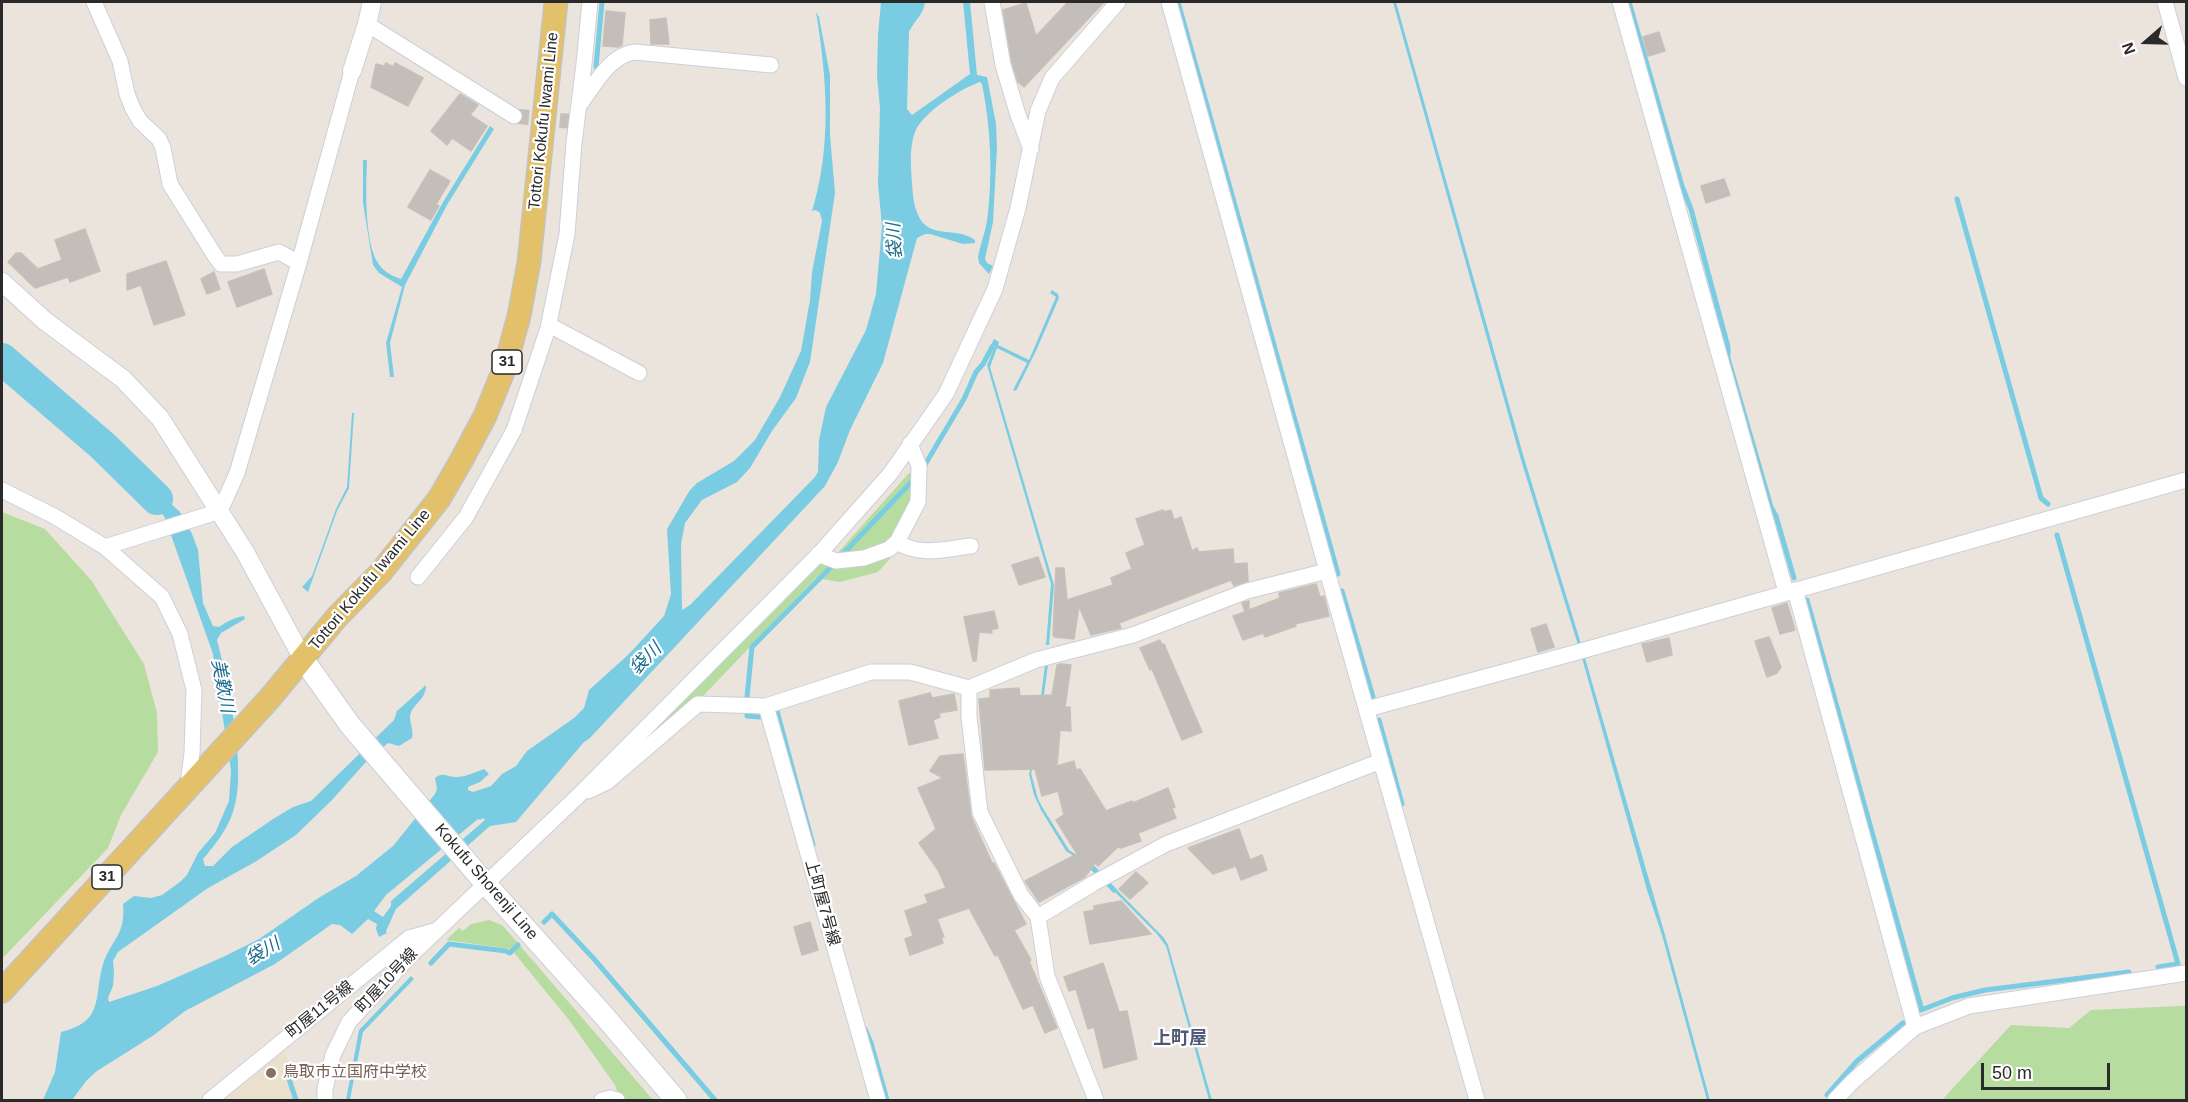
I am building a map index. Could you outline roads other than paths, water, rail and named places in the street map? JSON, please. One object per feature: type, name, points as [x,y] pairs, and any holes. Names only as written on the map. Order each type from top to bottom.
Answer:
[{"type":"main road","name":"Tottori Kokufu Iwami Line","points":[[2,992],[270,698],[337,617],[381,572],[439,499],[485,416],[505,368],[519,316],[529,262],[556,2]]},
{"type":"main road","name":"Kokufu Shorenji Line","points":[[303,659],[358,734],[676,1101]]},
{"type":"street","points":[[94,2],[120,61],[127,94],[133,109],[140,121],[159,139],[170,184],[221,264],[237,264],[279,252],[299,263]]},
{"type":"street","points":[[105,548],[220,511],[237,473],[372,2]]},
{"type":"street","points":[[418,577],[466,517],[514,430],[549,325],[567,234],[574,143],[590,2]]},
{"type":"street","points":[[992,2],[1003,65],[1031,150]]},
{"type":"street","name":"町屋10号線","points":[[325,1101],[325,1089],[333,1055],[349,1022],[436,931],[577,797],[818,554],[890,474],[946,394],[995,289],[1018,208],[1038,111],[1052,78],[1118,2]]},
{"type":"street","points":[[1169,2],[1477,1101]]},
{"type":"street","points":[[1620,2],[1915,1027]]},
{"type":"street","points":[[2165,2],[2187,78]]},
{"type":"street","points":[[367,24],[514,117]]},
{"type":"street","points":[[579,105],[616,59],[625,53],[771,64]]},
{"type":"street","points":[[2,282],[45,321],[123,379],[160,418],[245,552],[303,659]]},
{"type":"street","points":[[549,325],[639,373]]},
{"type":"street","points":[[818,554],[836,561],[864,558],[889,549],[897,542],[918,502],[919,466],[910,444]]},
{"type":"street","points":[[1367,709],[2187,480]]},
{"type":"street","points":[[2,490],[54,516],[105,548],[162,597],[180,634],[194,690],[189,776],[192,783]]},
{"type":"street","points":[[897,542],[908,549],[925,552],[971,546]]},
{"type":"street","points":[[577,797],[608,782],[698,704],[766,706],[871,672],[910,672],[969,688],[1036,660],[1133,635],[1247,591],[1327,571]]},
{"type":"street","points":[[969,688],[969,717],[980,812],[1021,895],[1038,917],[1047,976],[1096,1101]]},
{"type":"street","name":"上町屋7号線","points":[[766,706],[878,1101]]},
{"type":"street","points":[[1038,917],[1166,844],[1381,761]]},
{"type":"street","name":"町屋11号線","points":[[210,1101],[409,938],[436,931]]},
{"type":"street","points":[[1834,1101],[1852,1082],[1915,1027],[1969,1006],[2187,973]]},
{"type":"street","points":[[602,1101],[610,1098],[617,1101]]},
{"type":"water","name":"袋川","points":[[881,2],[925,2],[923,10],[909,32],[907,109],[912,115],[970,74],[963,2],[970,2],[977,75],[987,77],[996,124],[993,222],[985,259],[993,266],[989,274],[979,263],[978,257],[987,221],[990,169],[987,118],[980,82],[952,96],[925,117],[915,132],[911,158],[914,204],[923,223],[934,230],[969,236],[975,240],[975,243],[963,244],[930,234],[917,238],[883,363],[825,486],[584,742],[516,822],[490,826],[396,909],[387,933],[379,937],[377,924],[368,919],[352,934],[340,925],[332,924],[275,964],[185,1011],[154,1035],[97,1071],[72,1100],[43,1100],[55,1072],[61,1032],[83,1023],[94,1008],[105,959],[120,932],[123,904],[134,896],[151,898],[162,895],[180,882],[187,875],[198,853],[215,833],[229,801],[231,770],[213,654],[165,518],[158,507],[123,473],[129,465],[180,512],[192,534],[198,550],[203,603],[213,626],[219,627],[244,616],[245,619],[221,633],[217,640],[235,727],[237,795],[233,812],[224,831],[203,859],[205,866],[213,866],[232,847],[273,819],[293,807],[311,801],[394,720],[397,711],[426,685],[424,695],[411,713],[412,738],[399,746],[388,743],[365,763],[296,835],[255,862],[208,888],[118,952],[113,961],[113,986],[108,998],[109,1002],[157,986],[259,939],[320,897],[356,876],[393,846],[435,794],[437,776],[462,777],[484,769],[489,774],[480,782],[468,787],[468,790],[473,792],[491,786],[502,774],[516,766],[527,751],[574,718],[584,708],[589,690],[629,654],[664,616],[671,594],[667,529],[690,490],[697,483],[734,461],[755,440],[780,397],[801,351],[822,221],[820,213],[816,210],[812,211],[823,162],[826,112],[823,62],[816,12],[819,17],[830,75],[830,135],[835,193],[810,362],[796,398],[772,431],[750,468],[737,482],[702,500],[685,523],[681,544],[682,610],[690,605],[815,477],[818,472],[819,440],[826,407],[866,330],[876,294],[882,226],[878,184],[880,108],[877,76]],"holes":[[[478,819],[485,820],[391,901],[391,906],[383,917],[374,911],[386,895]]]},
{"type":"water","points":[[1393,2],[1396,2],[1524,458],[1581,644],[1578,645],[1521,460]]},
{"type":"water","points":[[490,126],[494,129],[447,205],[405,285],[390,343],[394,377],[390,377],[386,343],[402,287],[379,273],[373,265],[363,203],[363,160],[367,160],[367,213],[373,254],[383,269],[401,279],[443,202]]},
{"type":"water","points":[[1052,290],[1058,294],[1059,298],[1016,391],[1013,390],[1027,363],[997,348],[990,367],[1054,585],[1049,645],[1046,645],[1051,584],[987,365],[995,346],[991,345],[994,339],[999,342],[998,345],[1029,360],[1056,297],[1050,293]]},
{"type":"water","points":[[352,413],[354,413],[349,488],[337,511],[308,592],[302,587],[312,576],[336,509],[347,487]]},
{"type":"water","points":[[1582,658],[1585,658],[1710,1100],[1707,1100]]},
{"type":"water","points":[[1045,665],[1048,665],[1035,761],[1031,773],[1038,799],[1069,850],[1096,868],[1094,869],[1066,851],[1034,795],[1029,774]]},
{"type":"water","points":[[1111,884],[1164,938],[1168,945],[1212,1100],[1209,1100],[1166,946],[1109,886]]},
{"type":"water","points":[[411,976],[414,979],[363,1032],[350,1100],[346,1100],[359,1030]]},
{"type":"waterway","points":[[596,67],[602,2]]},
{"type":"waterway","points":[[1178,2],[1338,574]]},
{"type":"waterway","points":[[1629,2],[1682,186],[1691,209],[1728,347],[1728,358],[1794,578]]},
{"type":"waterway","points":[[1957,199],[2041,498],[2048,504]]},
{"type":"waterway","points":[[923,468],[992,347]]},
{"type":"waterway","name":"美歎川","points":[[2,359],[103,446],[157,499]]},
{"type":"waterway","points":[[841,556],[915,478]]},
{"type":"waterway","points":[[2057,535],[2178,964],[2158,967]]},
{"type":"waterway","points":[[747,697],[752,647],[835,563]]},
{"type":"waterway","points":[[1342,591],[1373,697]]},
{"type":"waterway","points":[[1807,600],[1921,1007]]},
{"type":"waterway","points":[[777,711],[813,845]]},
{"type":"waterway","points":[[747,715],[760,717]]},
{"type":"waterway","points":[[1379,720],[1402,804]]},
{"type":"waterway","points":[[1089,864],[1114,890]]},
{"type":"waterway","points":[[544,922],[552,914],[594,959],[715,1100]]},
{"type":"waterway","points":[[431,963],[449,944],[510,953],[518,945]]},
{"type":"waterway","points":[[1921,1010],[1952,998],[1985,990],[2129,972]]},
{"type":"waterway","points":[[1827,1095],[1857,1061],[1903,1023]]},
{"type":"waterway","points":[[865,1029],[887,1100]]},
{"type":"waterway","points":[[287,1073],[296,1100]]},
{"type":"tunnel","points":[[514,116],[577,122]]},
{"type":"place","name":"鳥取市立国府中学校","points":[[271,1073]]},
{"type":"district","name":"上町屋","points":[[1180,1039]]}]
